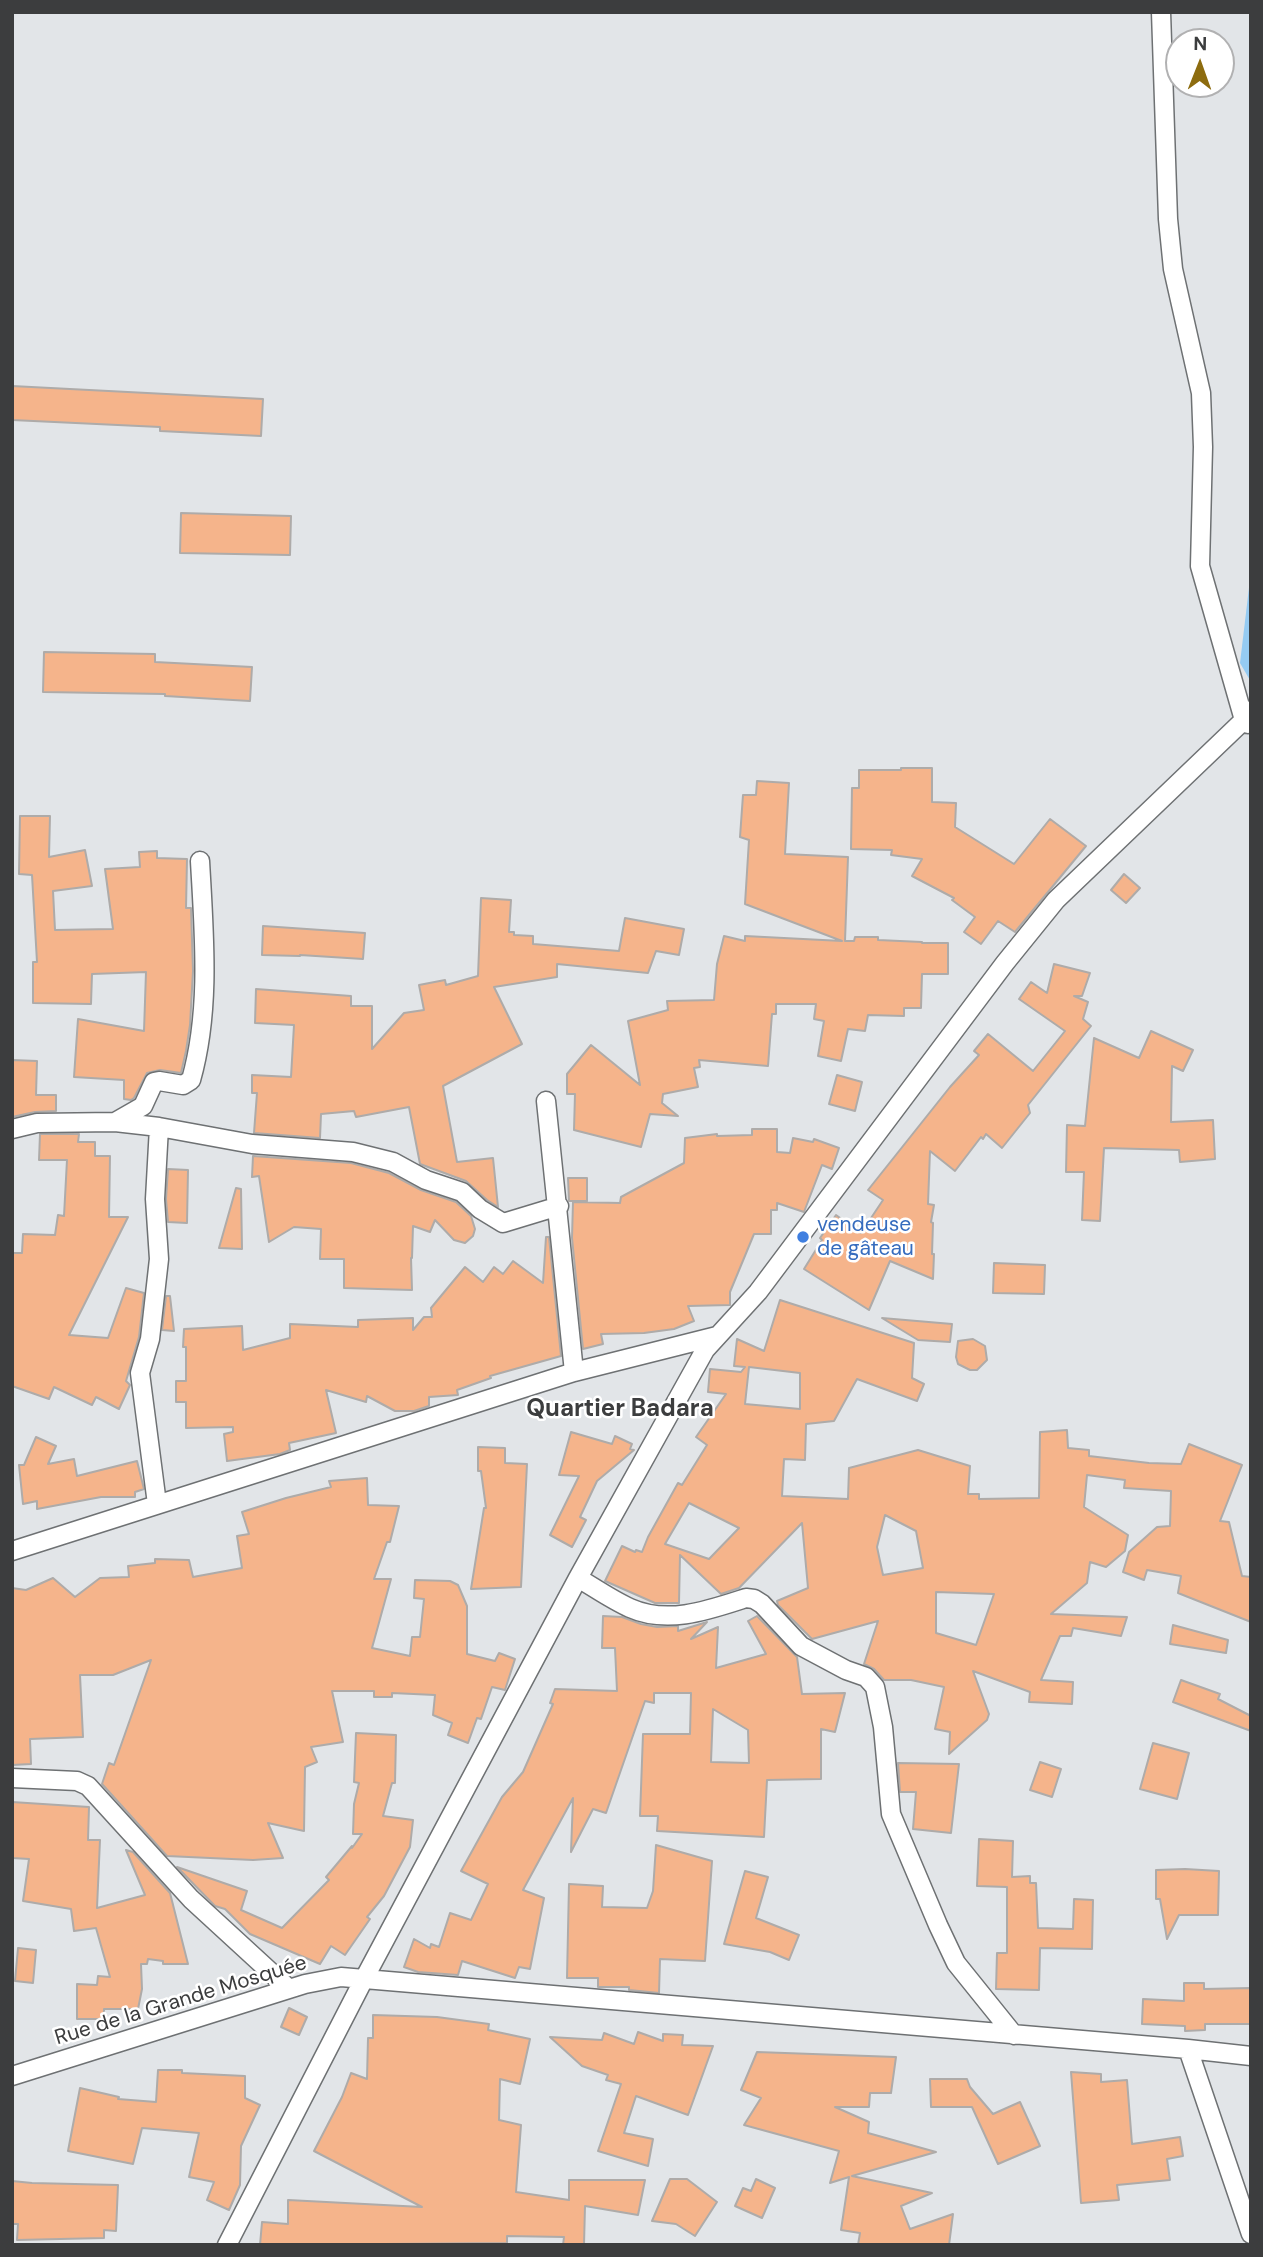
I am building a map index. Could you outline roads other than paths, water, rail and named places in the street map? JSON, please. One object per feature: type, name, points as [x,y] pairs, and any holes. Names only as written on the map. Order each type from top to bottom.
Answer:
[{"type":"street","points":[[227,2245],[364,1979],[578,1578],[705,1350],[758,1292],[1005,963],[1056,900],[1249,719],[1200,566],[1203,447],[1200,393],[1172,269],[1161,12]]},
{"type":"street","points":[[114,1122],[143,1106],[154,1082],[183,1085],[191,1080],[199,1052],[205,964],[200,862]]},
{"type":"street","points":[[546,1101],[575,1372]]},
{"type":"street","points":[[12,1129],[37,1123],[114,1122],[159,1127],[252,1144],[353,1152],[393,1161],[426,1180],[462,1192],[480,1209],[503,1223],[559,1206]]},
{"type":"street","points":[[157,1504],[140,1373],[150,1339],[159,1259],[155,1199],[159,1127]]},
{"type":"street","points":[[12,1551],[575,1372],[717,1336]]},
{"type":"street","points":[[578,1578],[630,1608],[660,1616],[677,1616],[746,1598],[754,1599],[762,1604],[801,1646],[846,1670],[866,1677],[875,1687],[883,1727],[891,1814],[956,1962],[1014,2035]]},
{"type":"street","points":[[12,1778],[77,1781],[88,1786],[191,1899],[289,1989]]},
{"type":"street","name":"Rue de la Grande Mosquée","points":[[12,2077],[289,1989],[341,1977],[1251,2056]]},
{"type":"street","points":[[1188,2049],[1251,2234]]},
{"type":"place","name":"vendeuse de gâteau","points":[[803,1237]]},
{"type":"district","name":"Quartier Badara","points":[[620,1410]]}]
